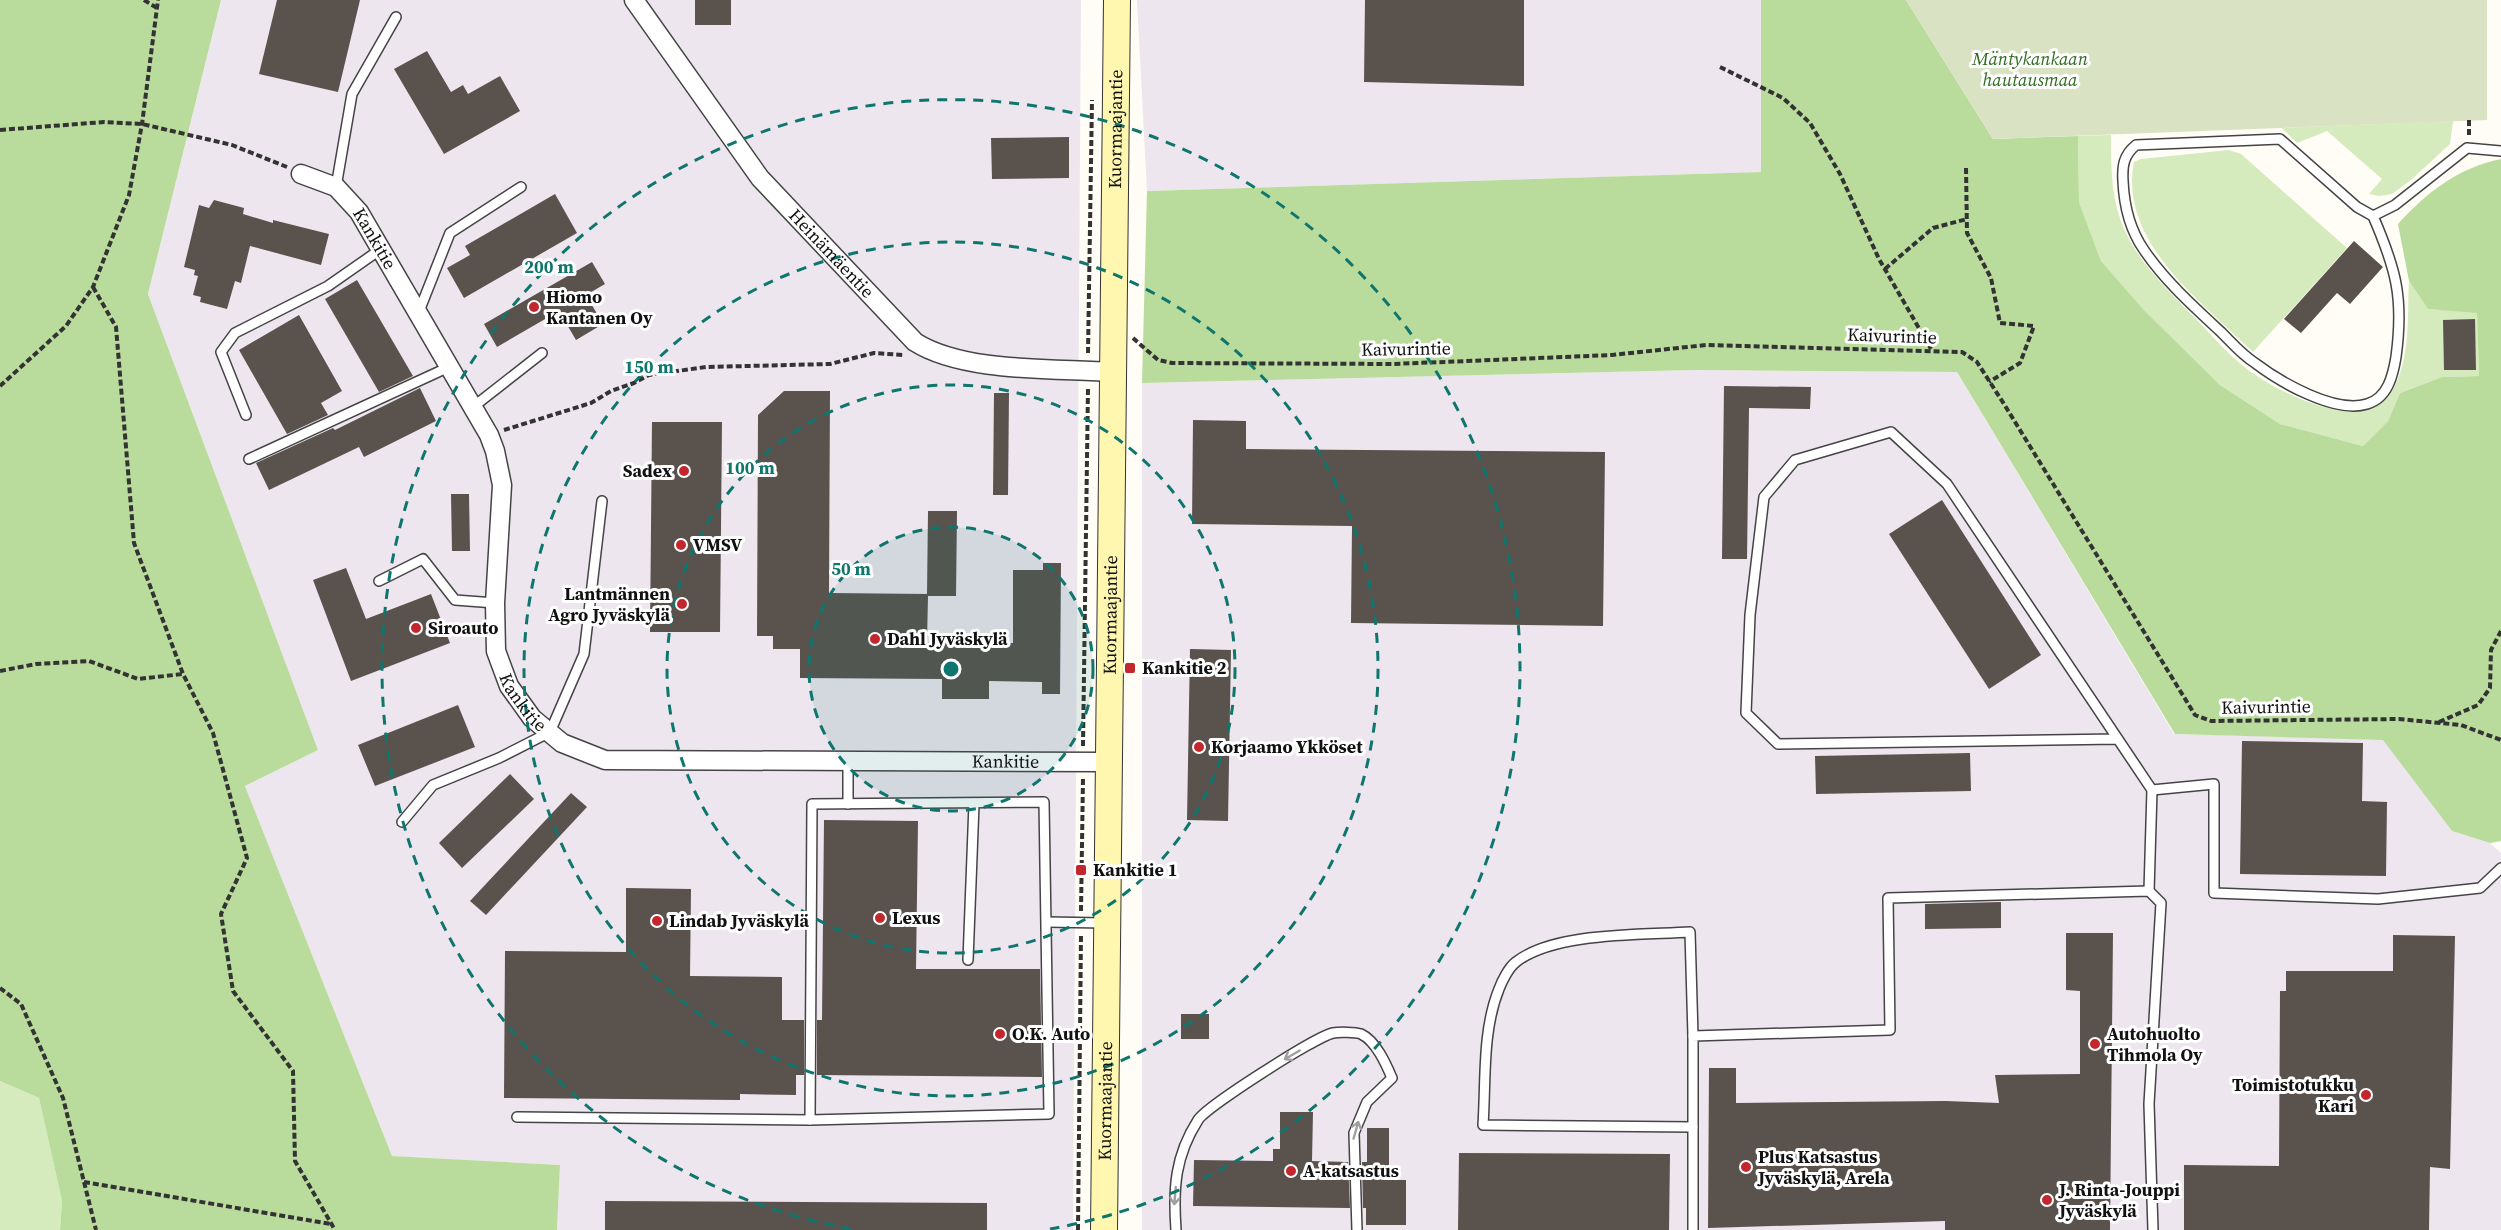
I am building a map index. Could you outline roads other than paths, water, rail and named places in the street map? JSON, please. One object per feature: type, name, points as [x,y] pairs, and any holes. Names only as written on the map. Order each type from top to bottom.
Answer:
[{"type":"street","name":"Heinämäentie","points":[[634,0],[760,178],[915,342],[931,352],[961,362],[1100,371]]},
{"type":"street","name":"Kuormaajantie","points":[[1104,1230],[1109,762],[1100,371],[1114,339],[1117,0]]},
{"type":"street","name":"Kankitie","points":[[301,174],[336,187],[359,212],[489,435],[502,485],[495,603],[496,651],[509,686],[532,718],[562,742],[605,759],[1109,762]]},
{"type":"lane","points":[[336,187],[352,94],[396,17]]},
{"type":"lane","points":[[2280,139],[2357,207],[2373,216],[2387,248],[2398,286],[2397,350],[2393,376],[2383,394],[2368,404],[2352,406],[2324,400],[2282,380],[2253,362],[2162,273],[2142,248],[2130,220],[2124,195],[2123,170],[2126,153],[2136,145],[2280,139]]},
{"type":"lane","points":[[2373,216],[2395,205],[2467,148],[2501,151]]},
{"type":"lane","points":[[418,314],[450,233],[521,187]]},
{"type":"lane","points":[[246,415],[221,352],[235,333],[328,286],[381,249]]},
{"type":"lane","points":[[473,407],[542,352]]},
{"type":"lane","points":[[249,459],[450,367]]},
{"type":"lane","points":[[2118,739],[1778,744],[1746,713],[1750,615],[1764,497],[1795,460],[1891,432],[1947,484],[2118,739],[2152,790],[2149,891]]},
{"type":"lane","points":[[402,822],[433,785],[500,758],[550,732],[584,654],[602,501]]},
{"type":"lane","points":[[379,581],[423,559],[455,600],[495,603]]},
{"type":"lane","points":[[848,761],[848,804]]},
{"type":"lane","points":[[2152,790],[2214,784],[2214,892],[2378,899],[2480,888],[2501,868]]},
{"type":"lane","points":[[517,1117],[810,1120],[1049,1114],[1044,802],[812,804],[810,1120]]},
{"type":"lane","points":[[968,960],[974,804]]},
{"type":"lane","points":[[1693,1036],[1890,1029],[1888,898],[2149,891],[2162,903],[2149,1104],[2153,1230]]},
{"type":"lane","points":[[1047,922],[1108,923]]},
{"type":"lane","points":[[1693,1127],[1483,1125],[1488,1030],[1499,988],[1514,963],[1540,948],[1593,938],[1690,932],[1693,1036],[1693,1127],[1693,1230]]},
{"type":"lane","points":[[1176,1230],[1174,1202],[1180,1154],[1200,1117],[1260,1074],[1333,1033],[1361,1034],[1380,1052],[1392,1078],[1367,1102],[1354,1133],[1357,1230]]},
{"type":"place","name":"Hiomo Kantanen Oy","points":[[534,307]]},
{"type":"place","name":"Sadex","points":[[684,471]]},
{"type":"place","name":"VMSV","points":[[681,545]]},
{"type":"place","name":"Lantmännen Agro Jyväskylä","points":[[682,604]]},
{"type":"place","name":"Siroauto","points":[[416,628]]},
{"type":"place","name":"Dahl Jyväskylä","points":[[875,639]]},
{"type":"place","name":"Kankitie 2","points":[[1130,668]]},
{"type":"place","name":"Korjaamo Ykköset","points":[[1199,747]]},
{"type":"place","name":"Kankitie 1","points":[[1081,870]]},
{"type":"place","name":"Lexus","points":[[880,918]]},
{"type":"place","name":"Lindab Jyväskylä","points":[[657,921]]},
{"type":"place","name":"O.K. Auto","points":[[1000,1034]]},
{"type":"place","name":"Autohuolto Tihmola Oy","points":[[2095,1044]]},
{"type":"place","name":"Toimistotukku Kari","points":[[2366,1095]]},
{"type":"place","name":"Plus Katsastus Jyväskylä, Arela","points":[[1746,1167]]},
{"type":"place","name":"A-katsastus","points":[[1291,1171]]},
{"type":"place","name":"J. Rinta-Jouppi Jyväskylä","points":[[2047,1200]]},
{"type":"park label","name":"Mäntykankaan hautausmaa","points":[[2030,69]]}]
